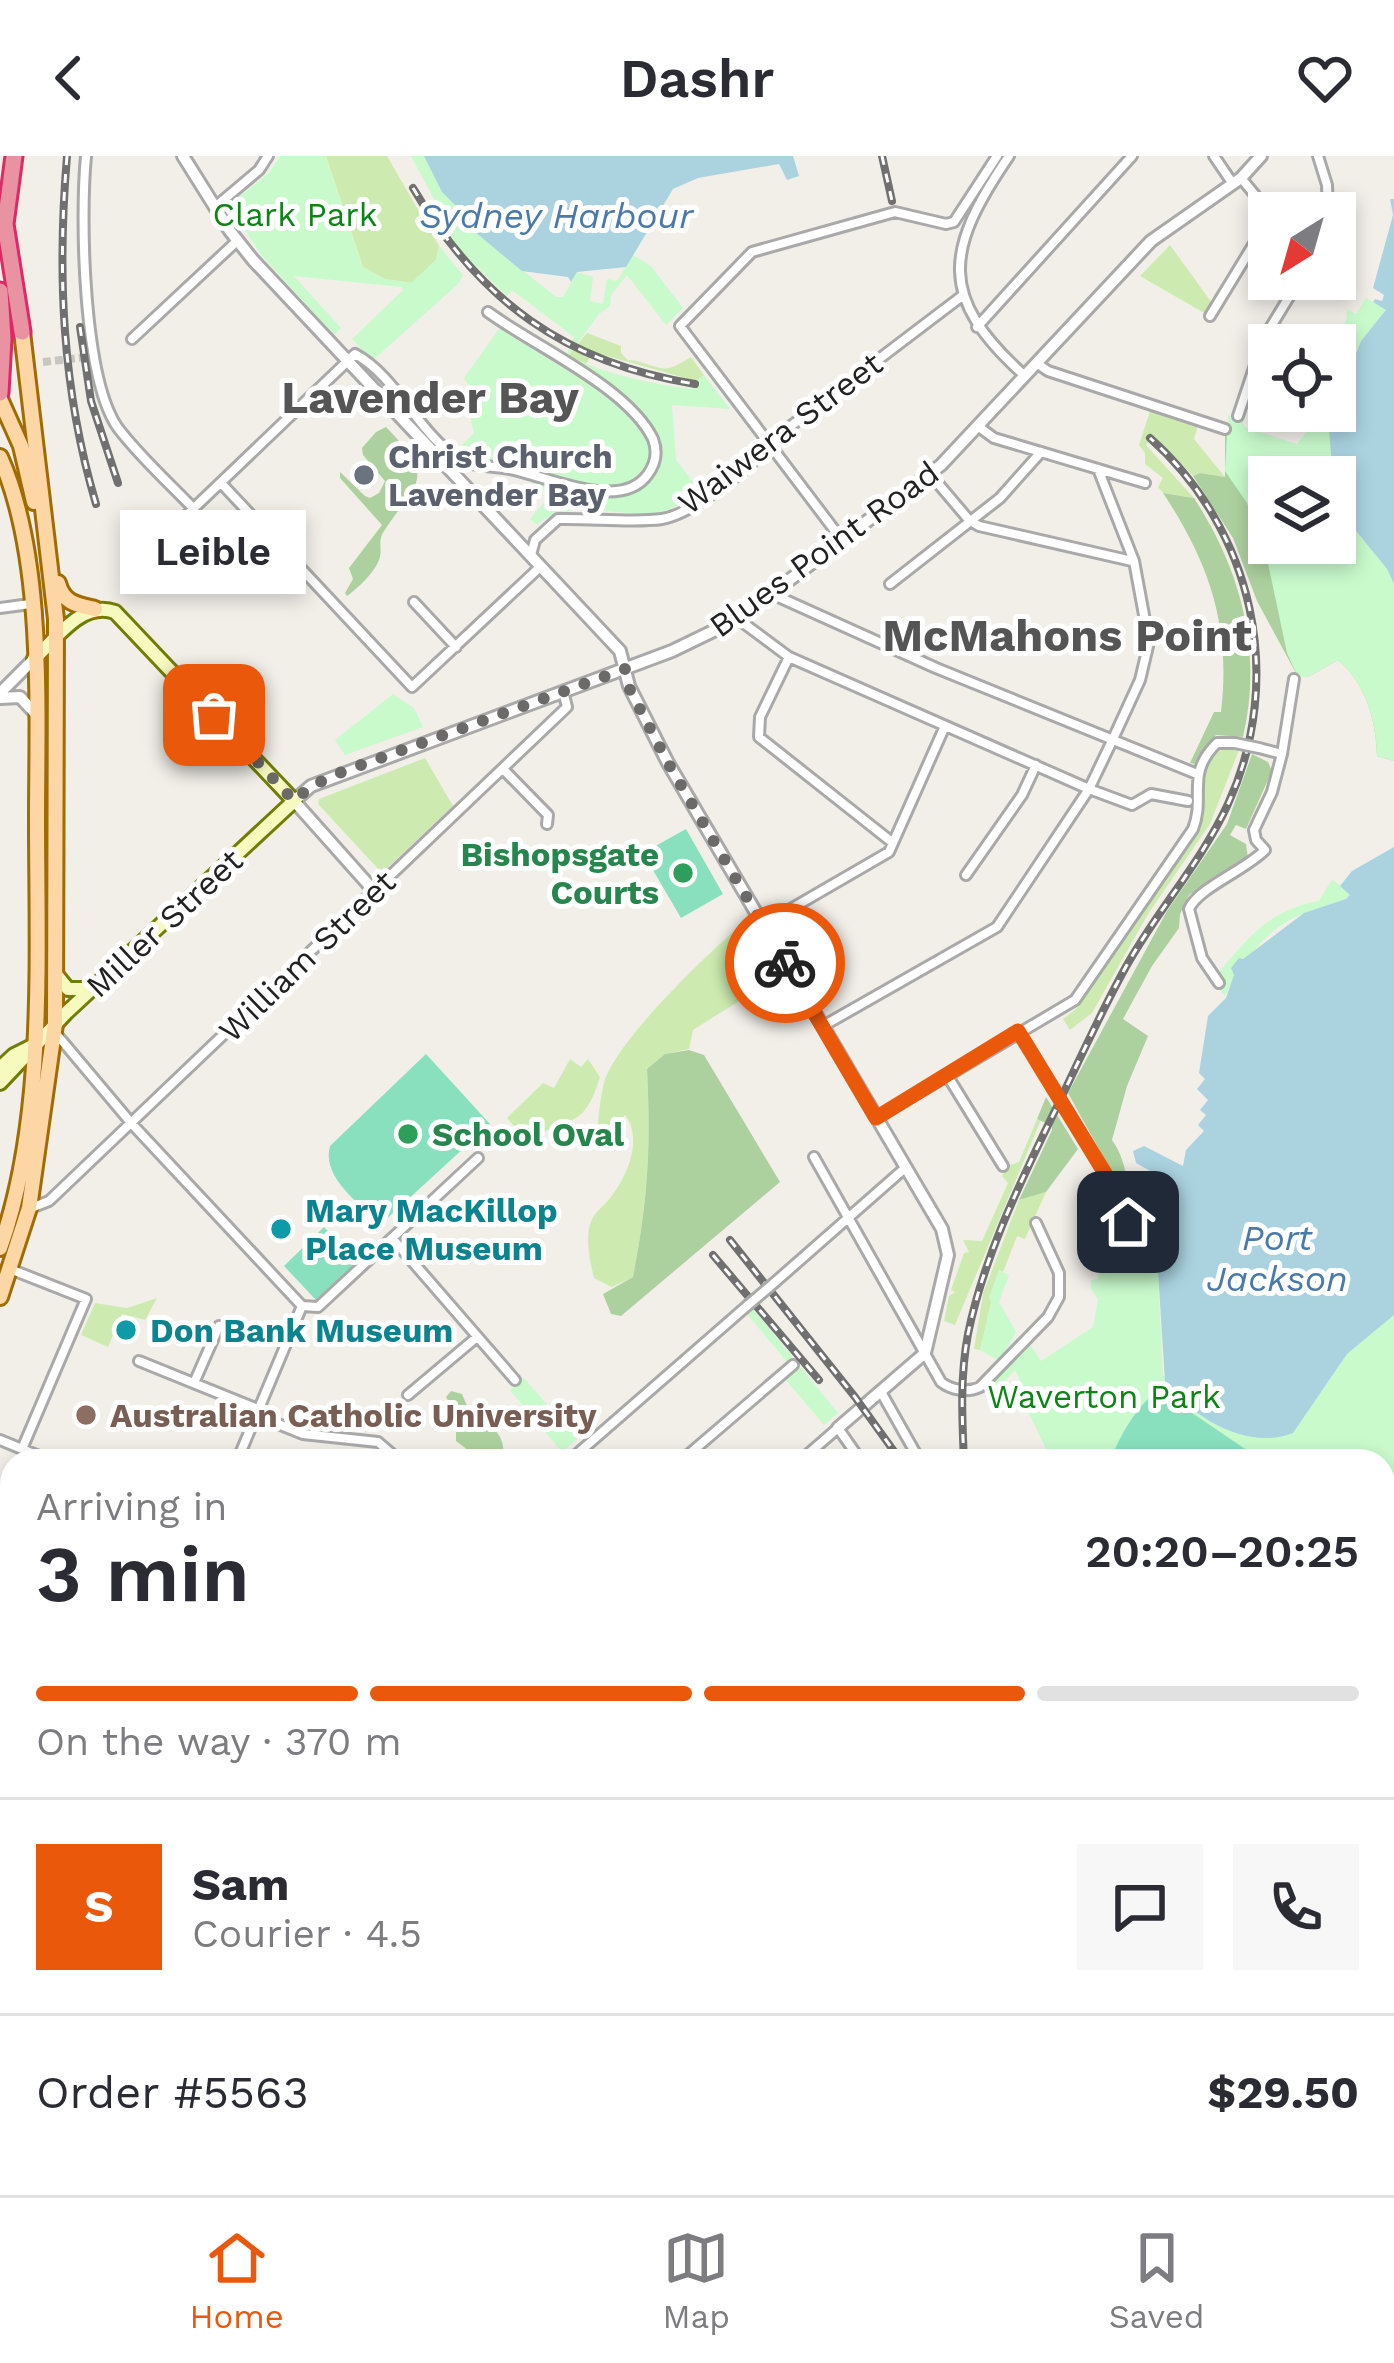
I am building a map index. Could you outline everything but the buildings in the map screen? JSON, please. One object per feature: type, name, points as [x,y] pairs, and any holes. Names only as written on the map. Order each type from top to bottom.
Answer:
[{"type":"highway","points":[[18,156],[3,231],[22,332]]},
{"type":"highway","points":[[0,291],[0,396]]},
{"type":"main road","points":[[0,1297],[29,1208],[55,1024],[56,619],[33,363],[22,332]]},
{"type":"main road","points":[[0,396],[31,484],[48,625],[54,641]]},
{"type":"main road","points":[[0,457],[20,511],[36,716],[34,1046],[16,1204],[0,1248]]},
{"type":"main road","points":[[0,488],[11,494],[20,511]]},
{"type":"main road","points":[[51,567],[64,598],[124,620],[294,801]]},
{"type":"main road","points":[[34,659],[79,617],[101,609]]},
{"type":"main road","name":"Miller Street","points":[[0,1083],[55,1024],[294,801]]},
{"type":"main road","points":[[53,968],[68,989],[93,989]]},
{"type":"main road","name":"Miller Street","points":[[0,1068],[34,1046]]},
{"type":"street","points":[[18,156],[13,226],[22,332]]},
{"type":"street","points":[[86,156],[91,357],[105,404],[118,427],[194,509]]},
{"type":"street","points":[[183,156],[238,241],[620,651],[628,686],[658,744],[948,1244],[925,1353],[814,1449]]},
{"type":"street","points":[[215,207],[259,170],[268,156]]},
{"type":"street","points":[[843,541],[680,326],[752,252],[895,212],[946,224],[960,216],[997,156]]},
{"type":"street","points":[[1009,156],[962,246],[958,270],[962,296],[977,328],[1026,377]]},
{"type":"street","points":[[977,328],[1132,156]]},
{"type":"street","points":[[1214,156],[1248,193]]},
{"type":"street","name":"Blues Point Road","points":[[294,801],[311,786],[342,772],[625,669],[713,634],[738,619],[930,474],[1156,236],[1237,181],[1261,156]]},
{"type":"street","points":[[1318,156],[1327,192]]},
{"type":"street","points":[[131,339],[238,241]]},
{"type":"street","points":[[1210,316],[1248,252]]},
{"type":"street","name":"Waiwera Street","points":[[530,556],[536,541],[558,519],[664,519],[698,502],[962,296]]},
{"type":"street","points":[[1238,416],[1264,338],[1287,300]]},
{"type":"street","points":[[171,530],[352,355],[360,356],[460,460],[596,491],[633,487],[643,480],[656,452],[640,421],[598,386],[488,312]]},
{"type":"street","points":[[1038,364],[1047,371],[1225,429]]},
{"type":"street","points":[[979,427],[994,438],[1145,483]]},
{"type":"street","points":[[890,584],[1000,498],[1041,452]]},
{"type":"street","points":[[823,1026],[997,927],[1089,788],[1140,680],[1149,642],[1134,561],[1098,469]]},
{"type":"street","points":[[930,474],[969,520],[1134,561]]},
{"type":"street","points":[[221,483],[412,687],[540,567]]},
{"type":"street","points":[[772,594],[1197,774]]},
{"type":"street","points":[[414,602],[456,646]]},
{"type":"street","points":[[0,608],[30,604]]},
{"type":"street","points":[[738,619],[789,657],[1132,806],[1151,794],[1188,800]]},
{"type":"street","points":[[789,657],[757,728],[762,740],[893,843]]},
{"type":"street","points":[[0,695],[34,659]]},
{"type":"street","points":[[1219,983],[1202,958],[1190,905],[1197,895],[1249,866],[1265,850],[1254,830],[1272,792],[1294,679]]},
{"type":"street","name":"William Street","points":[[29,1208],[49,1201],[503,769],[567,707],[563,691]]},
{"type":"street","points":[[0,695],[20,697],[36,716]]},
{"type":"street","points":[[763,925],[889,852],[945,726]]},
{"type":"street","points":[[876,1118],[1075,1000],[1193,829],[1198,817],[1197,774],[1213,746],[1235,742],[1282,754]]},
{"type":"street","points":[[966,874],[1022,795],[1036,765]]},
{"type":"street","points":[[503,769],[548,814],[547,824]]},
{"type":"street","points":[[294,801],[375,892]]},
{"type":"street","points":[[55,1024],[60,1043],[302,1306],[318,1307],[478,1158]]},
{"type":"street","points":[[1018,1031],[1109,1180],[1142,1246]]},
{"type":"street","points":[[947,1075],[1003,1166]]},
{"type":"street","points":[[814,1156],[943,1384],[954,1389],[977,1389],[1048,1317],[1058,1297],[1059,1273],[1036,1223]]},
{"type":"street","points":[[582,1449],[905,1168]]},
{"type":"street","points":[[392,1238],[515,1380]]},
{"type":"street","points":[[0,1440],[22,1449],[86,1299],[10,1269]]},
{"type":"street","points":[[242,1449],[302,1306]]},
{"type":"street","points":[[194,1384],[219,1326]]},
{"type":"street","points":[[408,1395],[477,1336]]},
{"type":"street","points":[[139,1361],[303,1434],[378,1442],[386,1449]]},
{"type":"street","points":[[695,1449],[793,1364]]},
{"type":"street","points":[[881,1392],[913,1449]]},
{"type":"street","points":[[838,1428],[853,1449]]},
{"type":"green space","name":"Clark Park","points":[[280,156],[326,156],[363,267],[385,279],[411,283],[436,260],[439,246],[463,275],[372,361],[352,339],[402,287],[294,276],[341,328],[334,335],[262,256],[229,205],[270,172]]},
{"type":"green space","points":[[326,156],[387,156],[439,246],[436,260],[412,283],[385,279],[363,267]]},
{"type":"green space","points":[[411,156],[424,156],[473,222],[470,228],[556,297],[563,297],[577,272],[593,277],[590,301],[603,304],[607,279],[617,281],[633,255],[651,266],[683,308],[666,325],[627,275],[611,295],[610,306],[568,356],[614,373],[678,387],[694,389],[704,375],[730,409],[672,405],[676,460],[700,491],[658,513],[579,510],[537,525],[530,519],[550,495],[521,476],[477,469],[474,461],[457,450],[474,433],[469,412],[474,416],[473,393],[464,378],[501,326],[562,366],[574,337],[512,290],[507,296],[449,240],[456,228]]},
{"type":"green space","points":[[1170,245],[1212,303],[1206,314],[1140,276]]},
{"type":"green space","points":[[1366,298],[1387,310],[1356,354],[1356,324],[1344,324],[1347,309],[1356,314]]},
{"type":"green space","points":[[587,333],[621,346],[628,360],[661,368],[691,357],[704,375],[696,381],[593,352],[586,364],[568,356]]},
{"type":"green space","points":[[1151,408],[1198,425],[1194,439],[1225,477],[1193,476],[1153,435],[1146,445],[1194,498],[1163,493],[1158,487],[1163,478],[1145,464],[1139,445]]},
{"type":"green space","points":[[1228,415],[1242,420],[1248,432],[1297,444],[1306,432],[1330,432],[1331,456],[1248,456],[1248,506],[1225,471]]},
{"type":"green space","points":[[386,427],[412,458],[417,479],[382,535],[377,565],[347,596],[353,579],[349,568],[382,525],[340,478],[340,472],[365,496],[379,493],[385,481],[362,448]]},
{"type":"green space","points":[[1245,427],[1259,456],[1248,456],[1248,564],[1318,564],[1394,761],[1377,756],[1368,704],[1348,669],[1338,660],[1308,677],[1298,677],[1257,601],[1233,538],[1193,476],[1225,477],[1225,435]]},
{"type":"green space","points":[[1163,493],[1194,498],[1210,525],[1235,583],[1249,643],[1249,705],[1243,737],[1216,735],[1194,764],[1190,763],[1214,712],[1221,712],[1223,652],[1205,571]]},
{"type":"green space","points":[[1356,531],[1394,584],[1394,761],[1377,756],[1368,704],[1348,669],[1338,660],[1308,677],[1298,677],[1287,653],[1268,564],[1356,564]]},
{"type":"green space","points":[[393,694],[414,708],[423,727],[345,755],[335,740]]},
{"type":"green space","points":[[1224,748],[1239,750],[1210,824],[1148,914],[1092,1013],[1070,1030],[1063,1019],[1076,1009],[1197,831],[1206,766]]},
{"type":"green space","points":[[1252,754],[1268,762],[1272,771],[1246,829],[1236,825],[1230,835],[1246,844],[1248,858],[1189,895],[1179,928],[1123,1019],[1148,1036],[1112,1140],[1124,1165],[1131,1207],[1068,1093],[1167,911],[1227,824]]},
{"type":"green space","points":[[425,758],[453,806],[382,873],[318,804],[319,799]]},
{"type":"green space","name":"Bishopsgate Courts","points":[[686,829],[723,894],[681,918],[643,853]]},
{"type":"green space","points":[[1332,879],[1351,895],[1279,927],[1248,958],[1225,996],[1219,972],[1241,947],[1274,918],[1319,901]]},
{"type":"green space","points":[[738,928],[749,930],[776,978],[693,1030],[689,1049],[665,1054],[647,1069],[647,1173],[638,1249],[633,1277],[612,1287],[594,1278],[588,1233],[594,1216],[623,1178],[633,1134],[625,1115],[608,1133],[598,1129],[604,1083],[643,1023]]},
{"type":"green space","points":[[689,1050],[704,1055],[780,1182],[621,1316],[611,1314],[603,1294],[633,1277],[642,1223],[647,1069],[665,1054]]},
{"type":"green space","name":"School Oval","points":[[426,1054],[490,1124],[380,1225],[337,1180],[331,1169],[330,1146]]},
{"type":"green space","points":[[570,1059],[581,1067],[588,1059],[600,1077],[588,1106],[574,1119],[528,1141],[507,1118],[543,1083],[554,1088]]},
{"type":"green space","points":[[1046,1097],[1078,1149],[1046,1192],[1019,1200],[1052,1130],[1037,1119]]},
{"type":"green space","points":[[1037,1119],[1041,1120],[955,1325],[944,1321],[964,1253],[969,1252],[963,1240],[982,1241],[1008,1183],[1002,1176],[1007,1166],[1019,1162]]},
{"type":"green space","points":[[1046,1192],[1025,1239],[1017,1236],[1003,1272],[999,1270],[980,1350],[974,1349],[983,1294],[1019,1200]]},
{"type":"green space","points":[[324,1227],[357,1262],[316,1300],[284,1266]]},
{"type":"green space","name":"Waverton Park","points":[[1131,1234],[1136,1248],[1163,1244],[1157,1256],[1163,1374],[1172,1391],[1224,1428],[1293,1433],[1347,1354],[1394,1315],[1394,1449],[1046,1449],[1023,1401],[1028,1396],[1015,1370],[992,1395],[984,1389],[1029,1343],[1041,1361],[1093,1327],[1098,1299],[1091,1280],[1098,1279],[1098,1243]]},
{"type":"green space","points":[[999,1270],[1009,1275],[999,1302],[1016,1332],[1000,1361],[980,1350]]},
{"type":"green space","points":[[157,1298],[145,1320],[122,1314],[108,1347],[81,1335],[95,1303],[127,1308]]},
{"type":"green space","points":[[747,1301],[838,1413],[824,1425],[785,1379],[794,1370],[741,1307]]},
{"type":"green space","points":[[524,1378],[577,1439],[559,1449],[510,1390]]},
{"type":"green space","points":[[1158,1390],[1245,1449],[1115,1449],[1144,1403]]},
{"type":"green space","points":[[451,1391],[462,1394],[478,1424],[496,1431],[503,1449],[467,1449],[456,1441],[456,1415],[446,1397]]},
{"type":"water","name":"Sydney Harbour","points":[[424,156],[793,156],[799,176],[787,180],[779,164],[698,178],[673,189],[626,267],[577,272],[571,282],[568,277],[522,271],[469,227],[472,222],[442,192]]},
{"type":"water","points":[[1390,199],[1394,199],[1394,584],[1356,531],[1356,456],[1331,456],[1329,432],[1356,432],[1356,354],[1386,310],[1373,302],[1382,301],[1384,295],[1373,288],[1393,215]]},
{"type":"water","name":"Port Jackson","points":[[1394,847],[1394,1315],[1347,1354],[1293,1433],[1258,1438],[1240,1434],[1190,1407],[1165,1381],[1157,1256],[1163,1243],[1163,1202],[1174,1198],[1170,1182],[1136,1163],[1133,1151],[1144,1146],[1183,1166],[1186,1150],[1204,1131],[1198,1125],[1206,1115],[1200,1110],[1208,1100],[1197,1089],[1205,1079],[1199,1073],[1208,1016],[1226,998],[1234,975],[1231,968],[1304,913],[1346,899],[1350,895],[1340,886],[1352,871]]},
{"type":"tunnel","points":[[43,362],[88,357]]},
{"type":"railway","points":[[67,156],[65,332],[76,418],[96,504]]},
{"type":"railway","points":[[882,156],[892,201]]},
{"type":"railway","points":[[413,188],[467,263],[530,320],[606,360],[695,384]]},
{"type":"railway","points":[[80,327],[91,401],[118,483]]},
{"type":"railway","points":[[964,1449],[965,1350],[992,1252],[1112,992],[1204,848],[1246,756],[1255,706],[1256,657],[1249,608],[1235,561],[1214,516],[1150,438]]},
{"type":"railway","points":[[730,1240],[892,1449]]},
{"type":"railway","points":[[713,1255],[819,1380]]},
{"type":"way so far","points":[[214,715],[294,801],[311,786],[342,772],[625,669],[628,686],[668,763],[785,963]]},
{"type":"place","name":"Christ Church Lavender Bay","points":[[364,475]]},
{"type":"place","name":"Leible","points":[[214,715]]},
{"type":"place","name":"Bishopsgate Courts","points":[[683,873]]},
{"type":"place","name":"School Oval","points":[[408,1134]]},
{"type":"place","name":"Mary MacKillop Place Museum","points":[[281,1229]]},
{"type":"place","name":"Don Bank Museum","points":[[126,1330]]},
{"type":"place","name":"Australian Catholic University","points":[[86,1415]]},
{"type":"district","name":"Lavender Bay","points":[[430,397]]},
{"type":"district","name":"McMahons Point","points":[[1067,635]]},
{"type":"route","points":[[785,963],[876,1118],[1018,1031],[1109,1180],[1128,1222]]}]
